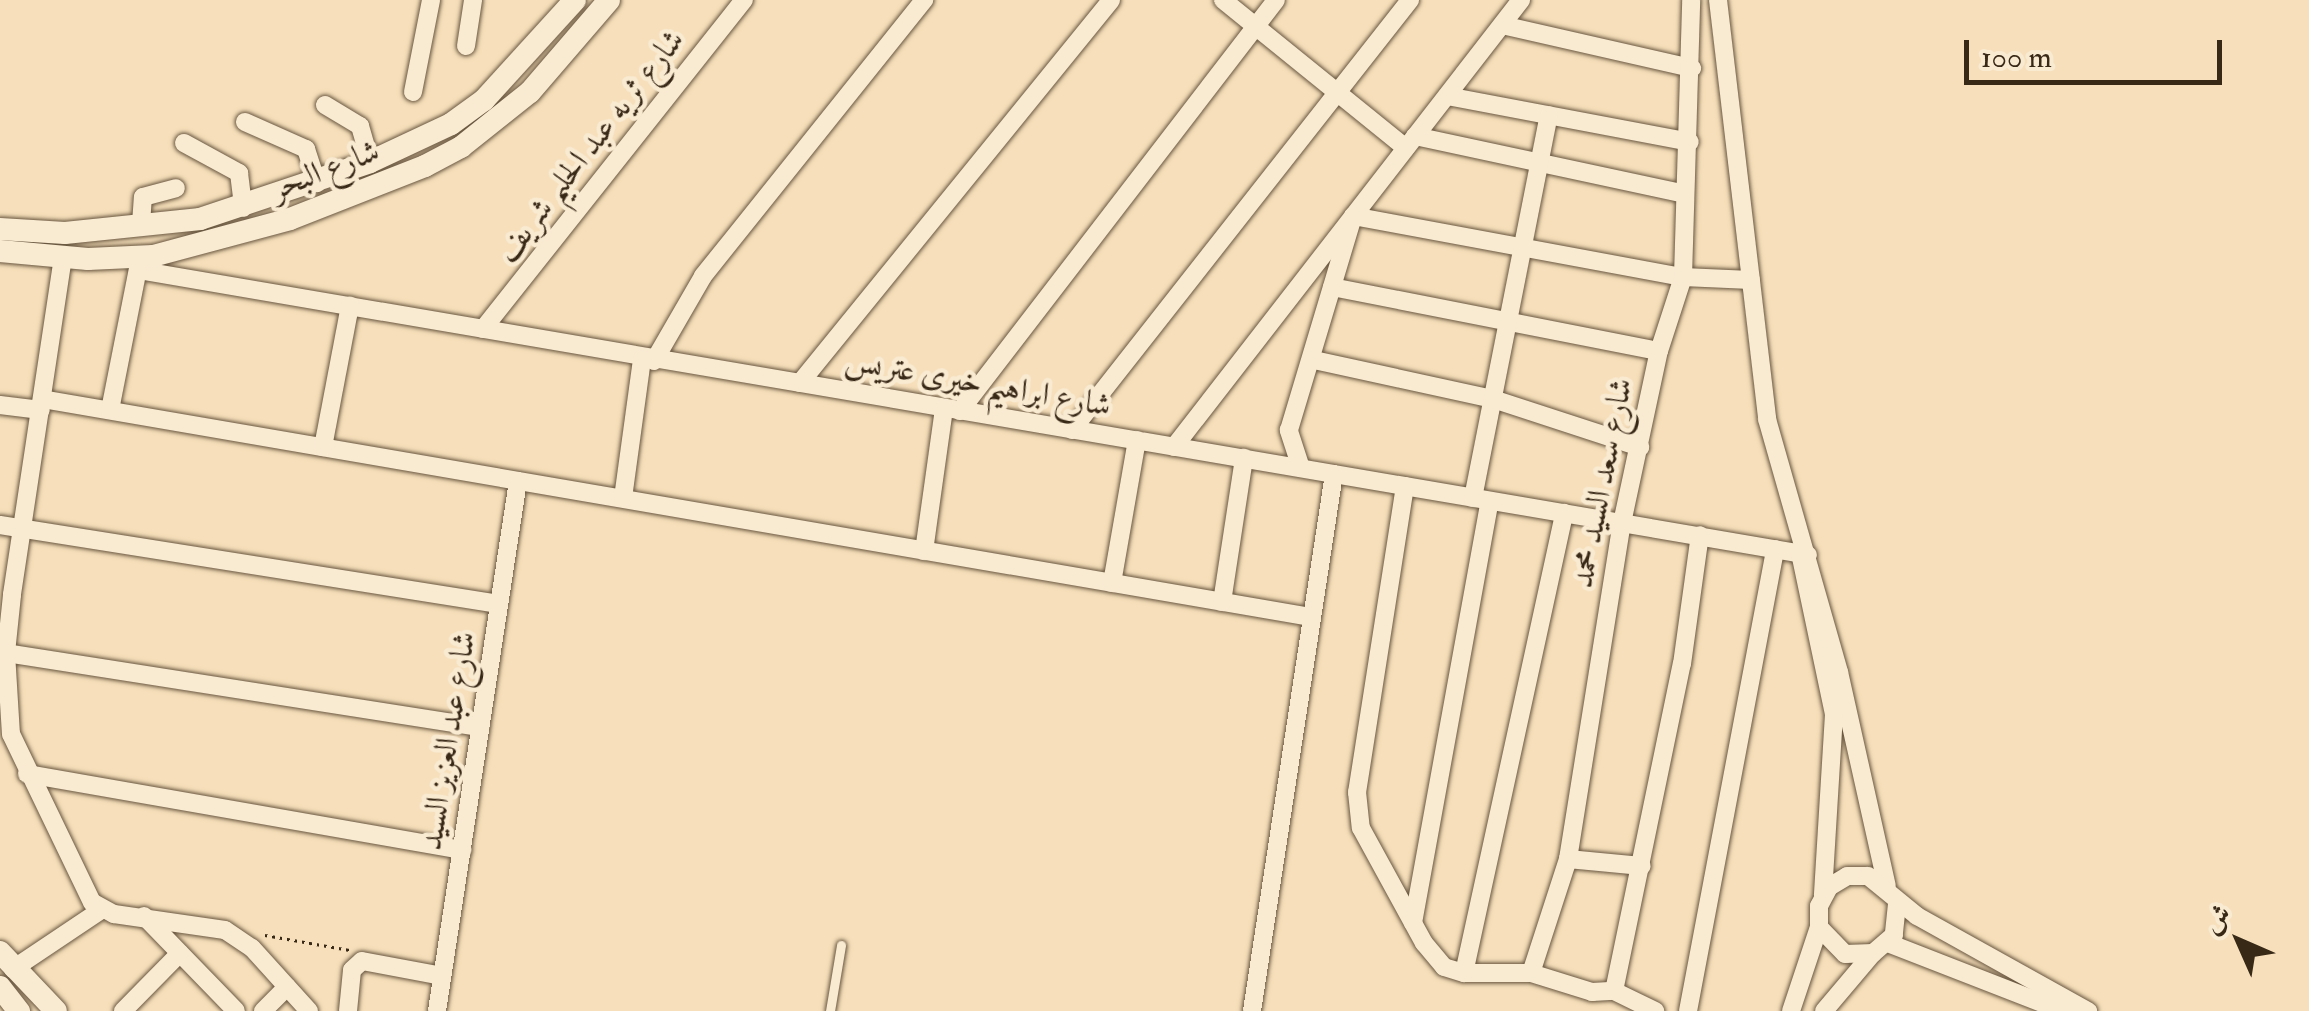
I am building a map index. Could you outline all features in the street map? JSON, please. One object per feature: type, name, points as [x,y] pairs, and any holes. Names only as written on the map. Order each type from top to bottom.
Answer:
[{"type":"main road","name":"شارع البحر","points":[[0,229],[104,229],[243,208],[370,162],[452,124],[484,100],[575,0]]},
{"type":"main road","name":"شارع البحر","points":[[0,251],[148,260],[290,219],[462,147],[530,92],[608,0]]},
{"type":"main road","points":[[148,260],[168,237],[150,223]]},
{"type":"main road","points":[[104,229],[109,260]]},
{"type":"main road","points":[[4,969],[19,1011]]},
{"type":"main road","points":[[4,969],[56,1011]]},
{"type":"street","points":[[413,92],[431,0]]},
{"type":"street","points":[[466,46],[472,0]]},
{"type":"street","name":"شارع ثريه عبد الحليم شريف","points":[[483,329],[744,0]]},
{"type":"street","points":[[623,498],[648,360],[704,276],[924,0]]},
{"type":"street","points":[[800,383],[1111,0]]},
{"type":"street","points":[[1223,0],[1337,92],[1411,142],[1539,162],[1685,194]]},
{"type":"street","points":[[924,551],[952,410],[1258,28],[1276,0]]},
{"type":"street","points":[[1072,430],[1410,0]]},
{"type":"street","points":[[1174,447],[1521,0]]},
{"type":"street","name":"شارع سعد السيد محمد","points":[[1531,973],[1568,859],[1622,523],[1659,351],[1683,276],[1692,0]]},
{"type":"street","points":[[1718,0],[1767,419],[1803,548],[1886,886],[1898,904],[2088,1011]]},
{"type":"street","points":[[1502,25],[1692,68]]},
{"type":"street","points":[[1447,96],[1690,142]]},
{"type":"street","points":[[325,105],[360,126],[370,162]]},
{"type":"street","points":[[1413,922],[1482,499],[1493,399],[1550,115]]},
{"type":"street","points":[[245,122],[306,149],[317,183]]},
{"type":"street","points":[[184,143],[239,173],[243,208]]},
{"type":"street","points":[[150,223],[149,191],[176,188]]},
{"type":"street","points":[[1353,216],[1523,242],[1683,276],[1752,280]]},
{"type":"street","points":[[1301,468],[1289,430],[1314,360],[1353,216]]},
{"type":"street","points":[[63,257],[23,527],[6,595],[6,736],[85,893],[101,910],[209,925],[239,938],[309,1011]]},
{"type":"street","points":[[110,410],[148,260]]},
{"type":"street","name":"شارع ابراهيم خيرى عتريس","points":[[148,260],[350,306],[648,360],[1775,549],[1803,548]]},
{"type":"street","points":[[1332,286],[1507,324],[1659,351]]},
{"type":"street","points":[[324,447],[350,306]]},
{"type":"street","points":[[1314,360],[1493,399],[1640,446]]},
{"type":"street","points":[[0,406],[110,410],[1311,617]]},
{"type":"street","points":[[1112,583],[1137,440]]},
{"type":"street","points":[[1222,602],[1244,458]]},
{"type":"street","points":[[1252,1011],[1334,474]]},
{"type":"street","name":"شارع عبد العزيز السيد","points":[[437,1011],[518,481]]},
{"type":"street","points":[[1405,486],[1356,808],[1413,922],[1444,966],[1464,973],[1531,973],[1592,992],[1614,991],[1655,1011]]},
{"type":"street","points":[[1464,973],[1564,513]]},
{"type":"street","points":[[0,525],[499,604]]},
{"type":"street","points":[[1614,991],[1642,866],[1700,535]]},
{"type":"street","points":[[1791,1011],[1819,927],[1834,714],[1803,548]]},
{"type":"street","points":[[1688,1011],[1775,549]]},
{"type":"street","points":[[6,653],[480,727]]},
{"type":"street","points":[[27,774],[462,850]]},
{"type":"street","points":[[1568,859],[1642,866]]},
{"type":"street","points":[[1823,896],[1837,880],[1858,874],[1886,886]]},
{"type":"street","points":[[1828,1010],[1898,925],[1898,904]]},
{"type":"street","points":[[4,969],[101,910]]},
{"type":"street","points":[[144,916],[236,1011]]},
{"type":"street","points":[[1819,927],[1845,954],[1880,948],[2018,991],[2062,1011]]},
{"type":"street","points":[[123,1011],[180,952]]},
{"type":"street","points":[[348,1011],[352,970],[362,962],[442,976]]},
{"type":"street","points":[[263,1011],[287,987]]},
{"type":"street","points":[[2012,1011],[2018,991]]},
{"type":"lane","points":[[830,1011],[841,944]]},
{"type":"path","points":[[239,938],[292,936],[342,944],[362,962]]}]
